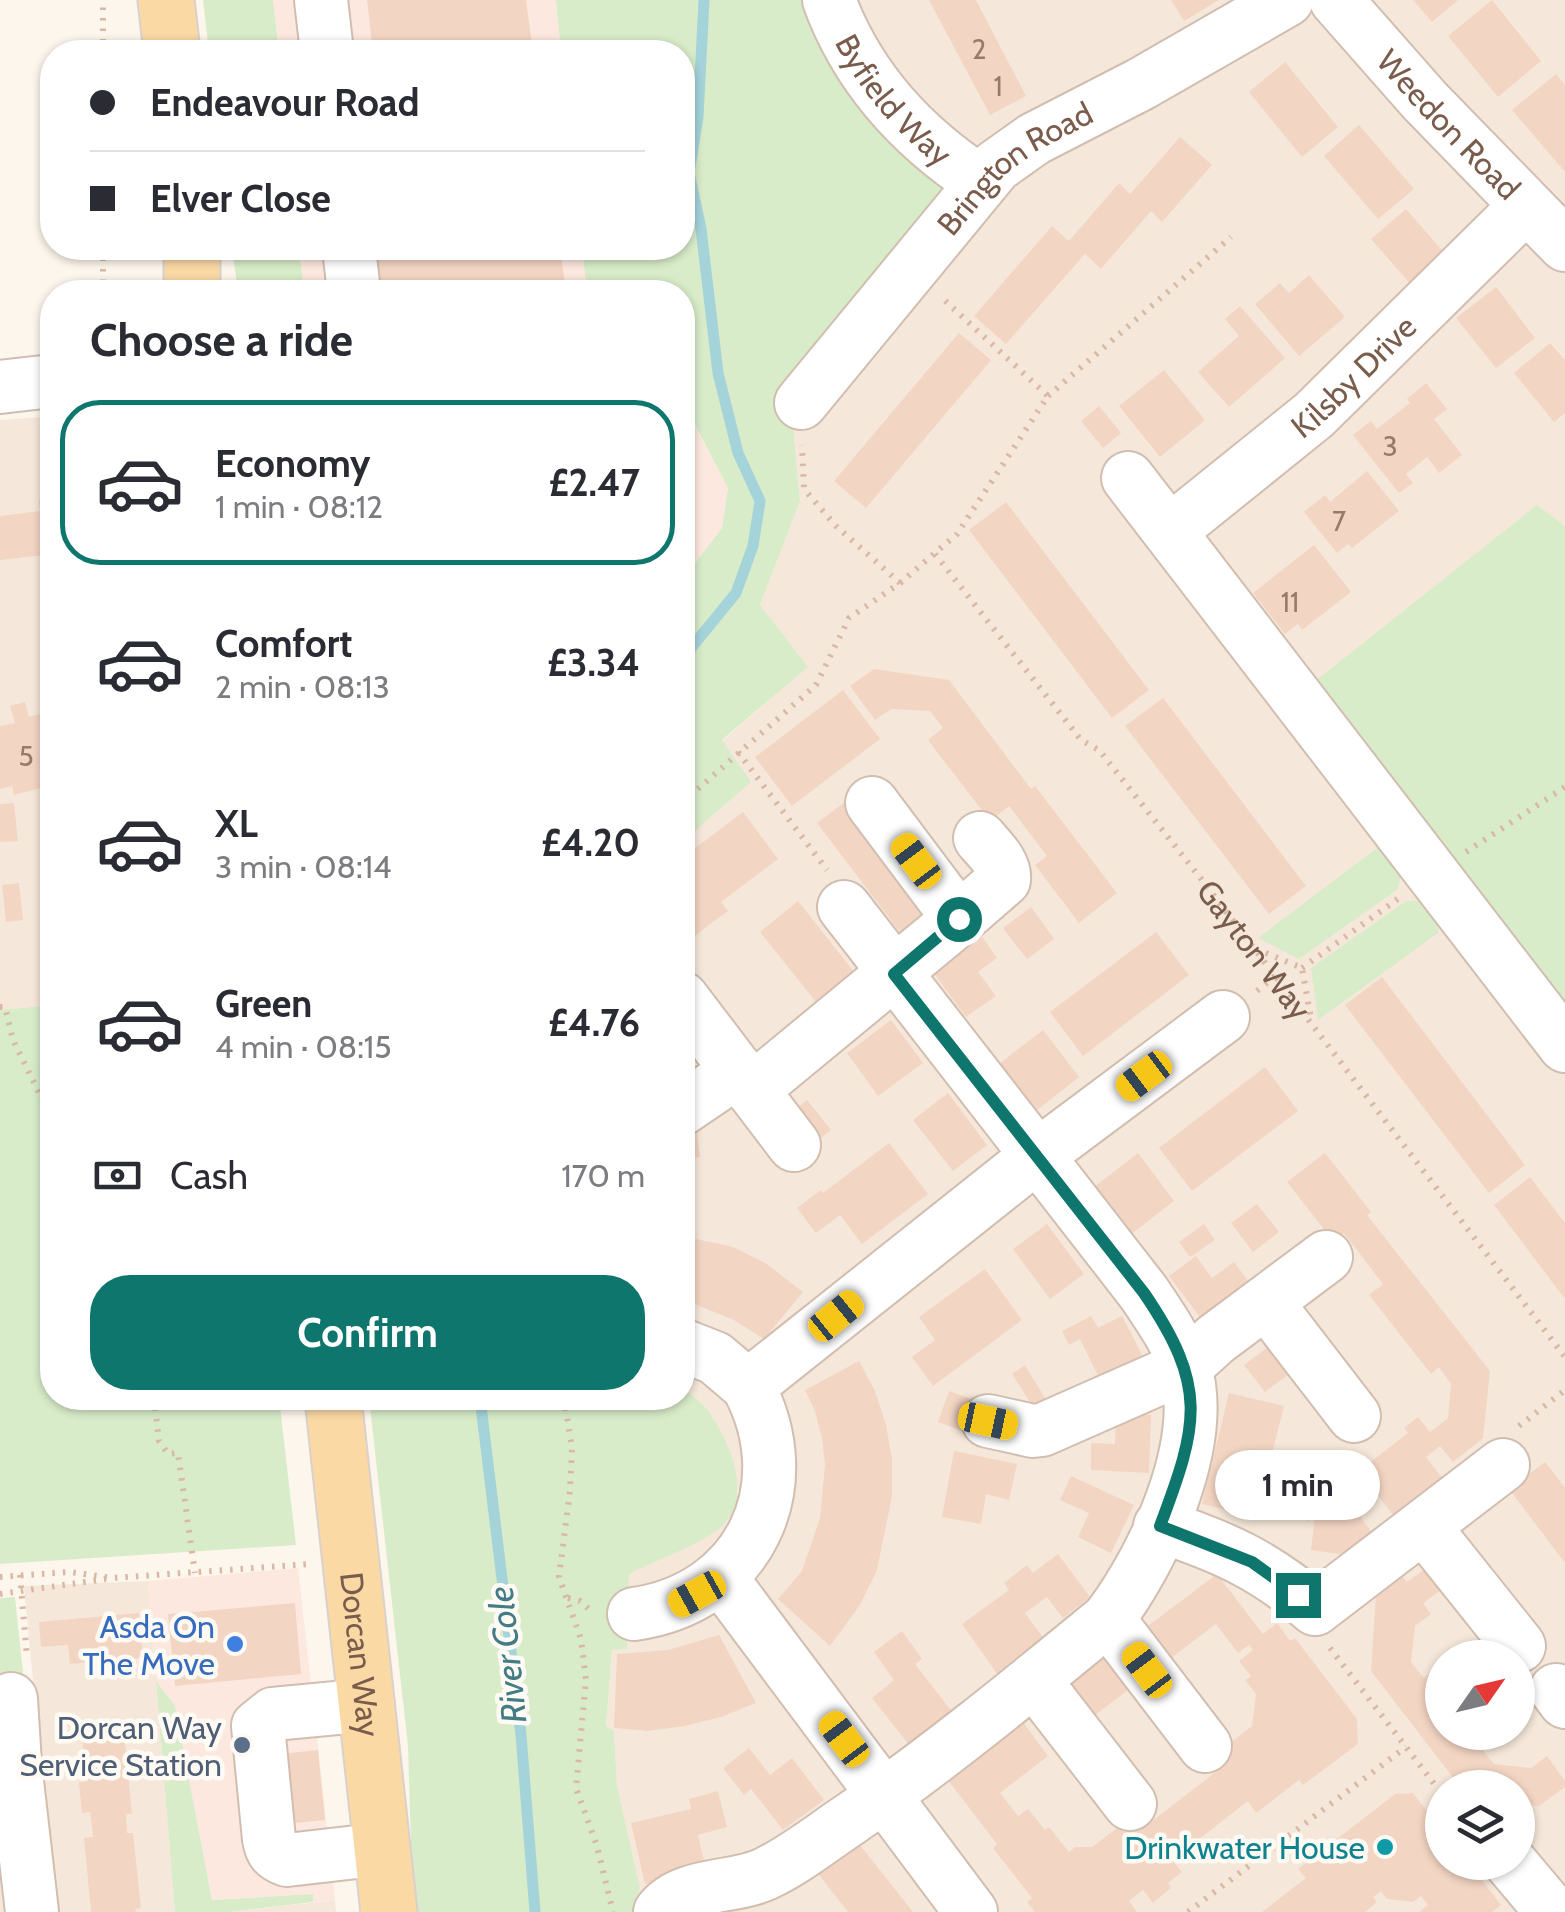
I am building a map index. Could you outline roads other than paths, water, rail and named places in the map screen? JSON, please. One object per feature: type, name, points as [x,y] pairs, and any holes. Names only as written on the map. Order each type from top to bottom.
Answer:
[{"type":"main road","points":[[166,0],[171,40]]},
{"type":"main road","name":"Dorcan Way","points":[[334,1410],[389,1912]]},
{"type":"street","points":[[321,0],[325,40]]},
{"type":"street","name":"Byfield Way","points":[[829,0],[857,60],[900,118],[942,157],[981,182]]},
{"type":"street","name":"Brington Road","points":[[801,403],[996,166],[1034,139],[1141,84],[1287,0]]},
{"type":"street","name":"Weedon Road","points":[[1336,0],[1426,101],[1565,245]]},
{"type":"street","name":"Kilsby Drive","points":[[1170,531],[1314,415],[1526,206]]},
{"type":"street","points":[[0,387],[40,382]]},
{"type":"street","points":[[1128,478],[1565,1046]]},
{"type":"street","points":[[872,803],[959,919]]},
{"type":"street","points":[[695,1102],[745,1081],[894,974],[1004,880],[1000,863],[980,838]]},
{"type":"street","points":[[660,1912],[672,1900],[691,1893],[766,1873],[886,1794],[1108,1619],[1160,1526],[1181,1471],[1191,1424],[1186,1367],[1167,1327],[844,907]]},
{"type":"street","points":[[695,1015],[794,1144]]},
{"type":"street","points":[[748,1386],[1036,1156],[1223,1017]]},
{"type":"street","points":[[988,1421],[1033,1432],[1052,1427],[1186,1367],[1216,1339],[1326,1257]]},
{"type":"street","points":[[1267,1302],[1354,1416]]},
{"type":"street","points":[[634,1614],[676,1606],[721,1578],[760,1522],[768,1498],[771,1462],[766,1425],[748,1386],[715,1358],[695,1350]]},
{"type":"street","points":[[1160,1526],[1252,1562],[1282,1580],[1315,1609],[1502,1465]]},
{"type":"street","points":[[1424,1528],[1514,1640]]},
{"type":"street","points":[[721,1578],[972,1912]]},
{"type":"street","points":[[1108,1619],[1206,1746]]},
{"type":"street","points":[[1034,1680],[1130,1804]]},
{"type":"street","points":[[11,1699],[8,1765],[32,1912]]},
{"type":"street","points":[[368,1704],[272,1714],[261,1720],[258,1726],[268,1839],[278,1857],[287,1860],[383,1849]]},
{"type":"waterway","name":"River Cole","points":[[695,136],[704,0]]},
{"type":"waterway","name":"River Cole","points":[[695,201],[718,373],[738,453],[760,501],[753,546],[736,593],[695,643]]},
{"type":"waterway","name":"River Cole","points":[[481,1410],[521,1735],[535,1912]]},
{"type":"place","name":"Asda On The Move","points":[[235,1644]]},
{"type":"place","name":"Dorcan Way Service Station","points":[[242,1745]]},
{"type":"place","name":"Drinkwater House","points":[[1385,1847]]}]
